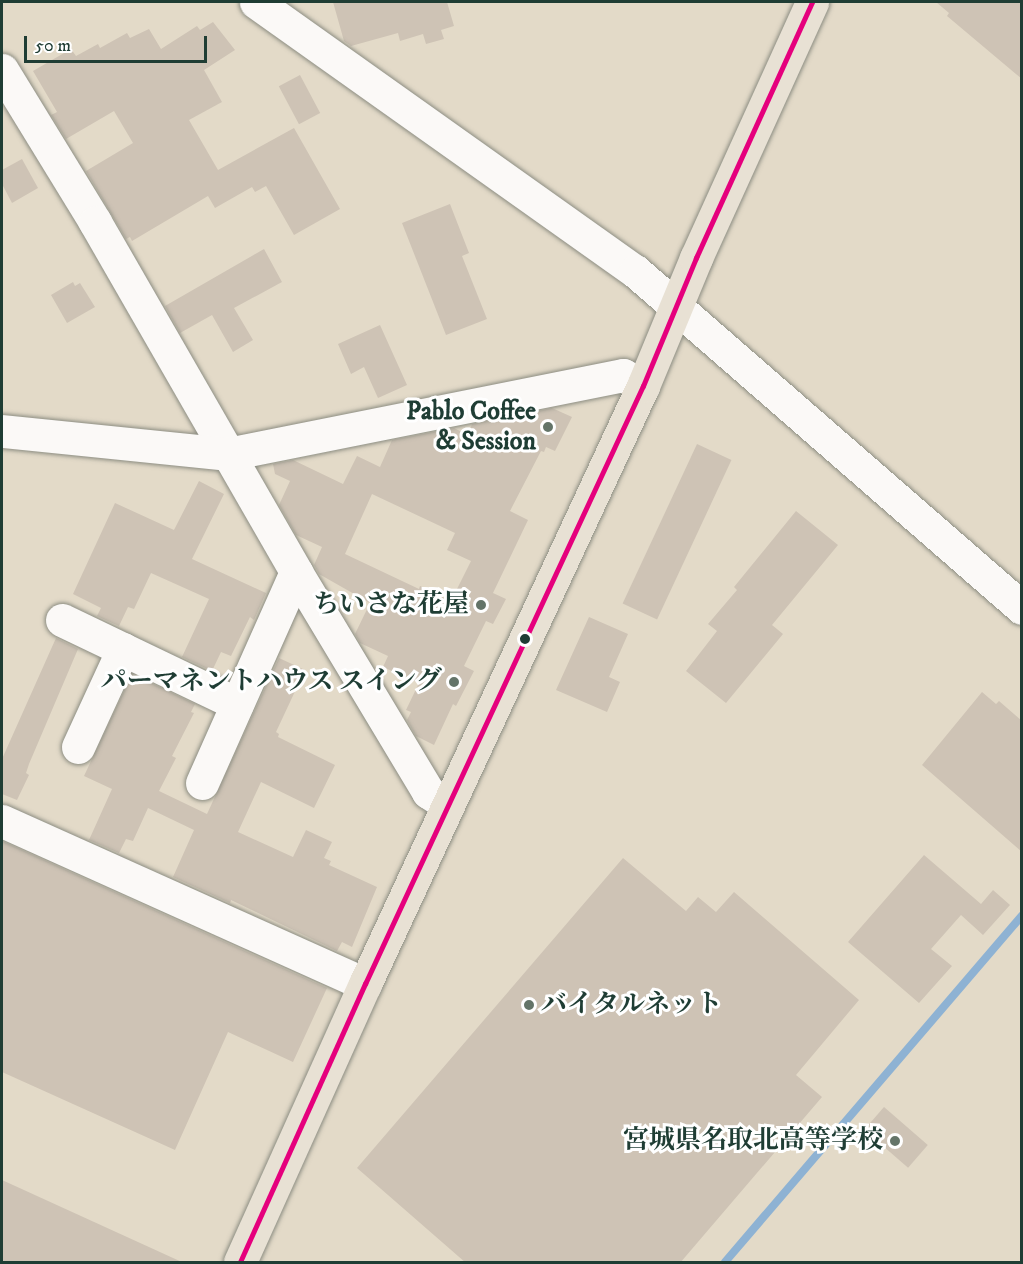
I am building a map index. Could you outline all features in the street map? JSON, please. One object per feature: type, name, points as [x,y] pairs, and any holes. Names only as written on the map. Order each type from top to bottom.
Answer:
[{"type":"main road","points":[[240,1263],[365,984],[643,386],[676,306],[812,2]]},
{"type":"street","points":[[255,2],[635,271],[1022,608]]},
{"type":"street","points":[[2,70],[95,222],[296,572],[428,792],[448,805]]},
{"type":"street","points":[[2,431],[228,454],[623,375],[643,386]]},
{"type":"street","points":[[201,783],[296,572]]},
{"type":"street","points":[[62,620],[237,704]]},
{"type":"street","points":[[78,747],[123,649]]},
{"type":"street","points":[[2,821],[365,984]]},
{"type":"building","points":[[333,2],[447,2],[454,26],[441,30],[444,39],[426,44],[423,34],[400,41],[398,33],[351,46],[344,41]]},
{"type":"building","points":[[936,2],[1022,2],[1022,79],[947,16],[949,13]]},
{"type":"building","points":[[213,22],[235,50],[204,70],[222,102],[189,120],[218,170],[294,128],[340,209],[294,235],[266,186],[255,192],[252,187],[215,208],[208,196],[132,241],[130,237],[126,239],[86,171],[133,143],[114,111],[66,139],[51,115],[57,112],[33,71],[71,49],[76,56],[98,44],[100,48],[127,33],[130,38],[149,29],[161,49],[197,26],[200,30]]},
{"type":"building","points":[[300,75],[320,113],[299,124],[279,86]]},
{"type":"building","points":[[22,159],[38,188],[12,203],[2,184],[2,170]]},
{"type":"building","points":[[450,204],[469,253],[462,256],[487,319],[446,335],[402,223]]},
{"type":"building","points":[[264,249],[282,282],[234,308],[253,340],[233,352],[212,315],[180,333],[165,306]]},
{"type":"building","points":[[73,282],[75,286],[80,283],[95,307],[67,323],[51,295]]},
{"type":"building","points":[[380,325],[407,385],[378,398],[364,367],[351,374],[338,344]]},
{"type":"building","points":[[552,408],[572,417],[555,451],[546,447],[544,452],[541,451],[510,511],[528,520],[493,593],[506,599],[493,624],[486,621],[464,666],[474,671],[456,706],[453,704],[434,745],[416,736],[407,720],[411,712],[406,710],[419,683],[383,667],[388,656],[360,643],[355,634],[370,603],[319,574],[314,565],[322,547],[296,535],[279,505],[290,481],[275,474],[273,464],[293,460],[343,484],[357,456],[380,467],[392,440],[454,428],[468,435],[472,424],[520,415],[531,419],[534,412]],"holes":[[[372,494],[455,533],[447,550],[471,561],[451,601],[420,586],[419,589],[345,554]]]},
{"type":"building","points":[[697,444],[731,460],[657,620],[623,604]]},
{"type":"building","points":[[199,481],[224,494],[192,559],[266,593],[254,620],[250,617],[231,656],[221,652],[212,671],[182,657],[209,599],[151,573],[134,609],[128,607],[119,626],[97,616],[101,608],[73,594],[115,503],[174,530]]},
{"type":"building","points":[[796,511],[838,545],[772,625],[783,634],[726,703],[686,671],[717,631],[708,624],[737,590],[734,587]]},
{"type":"building","points":[[589,617],[628,634],[609,677],[620,682],[607,712],[556,690]]},
{"type":"building","points":[[56,638],[78,649],[29,764],[26,773],[29,775],[17,800],[2,794],[2,759]]},
{"type":"building","points":[[279,658],[305,670],[276,732],[279,734],[278,737],[335,765],[314,808],[261,782],[238,832],[293,857],[306,830],[332,842],[324,858],[331,861],[329,865],[377,887],[352,947],[342,942],[337,951],[231,900],[230,903],[173,877],[194,830],[148,808],[133,841],[126,839],[119,853],[89,840],[112,789],[84,776],[132,674],[195,704],[191,712],[194,713],[172,756],[176,758],[159,791],[207,814]]},
{"type":"building","points":[[982,692],[996,704],[999,701],[1022,721],[1022,852],[922,765]]},
{"type":"building","points":[[2,841],[327,988],[293,1062],[228,1032],[175,1150],[2,1072]]},
{"type":"building","points":[[924,855],[981,904],[993,890],[1010,905],[983,935],[961,915],[931,949],[952,966],[919,1003],[848,942]]},
{"type":"building","points":[[623,858],[686,911],[698,897],[716,912],[734,892],[859,1000],[796,1075],[822,1097],[680,1263],[466,1263],[357,1168]]},
{"type":"building","points":[[884,1107],[928,1145],[908,1168],[864,1130]]},
{"type":"building","points":[[2,1180],[184,1263],[2,1263]]},
{"type":"waterway","points":[[725,1262],[1022,915]]},
{"type":"transit line","points":[[240,1262],[365,984],[643,386],[696,258],[812,2]]},
{"type":"place","name":"Pablo Coffee & Session","points":[[548,427]]},
{"type":"place","name":"ちいさな花屋","points":[[481,605]]},
{"type":"place","name":"パーマネントハウス スイング","points":[[454,682]]},
{"type":"place","name":"バイタルネット","points":[[529,1005]]},
{"type":"place","name":"宮城県名取北高等学校","points":[[895,1141]]}]
